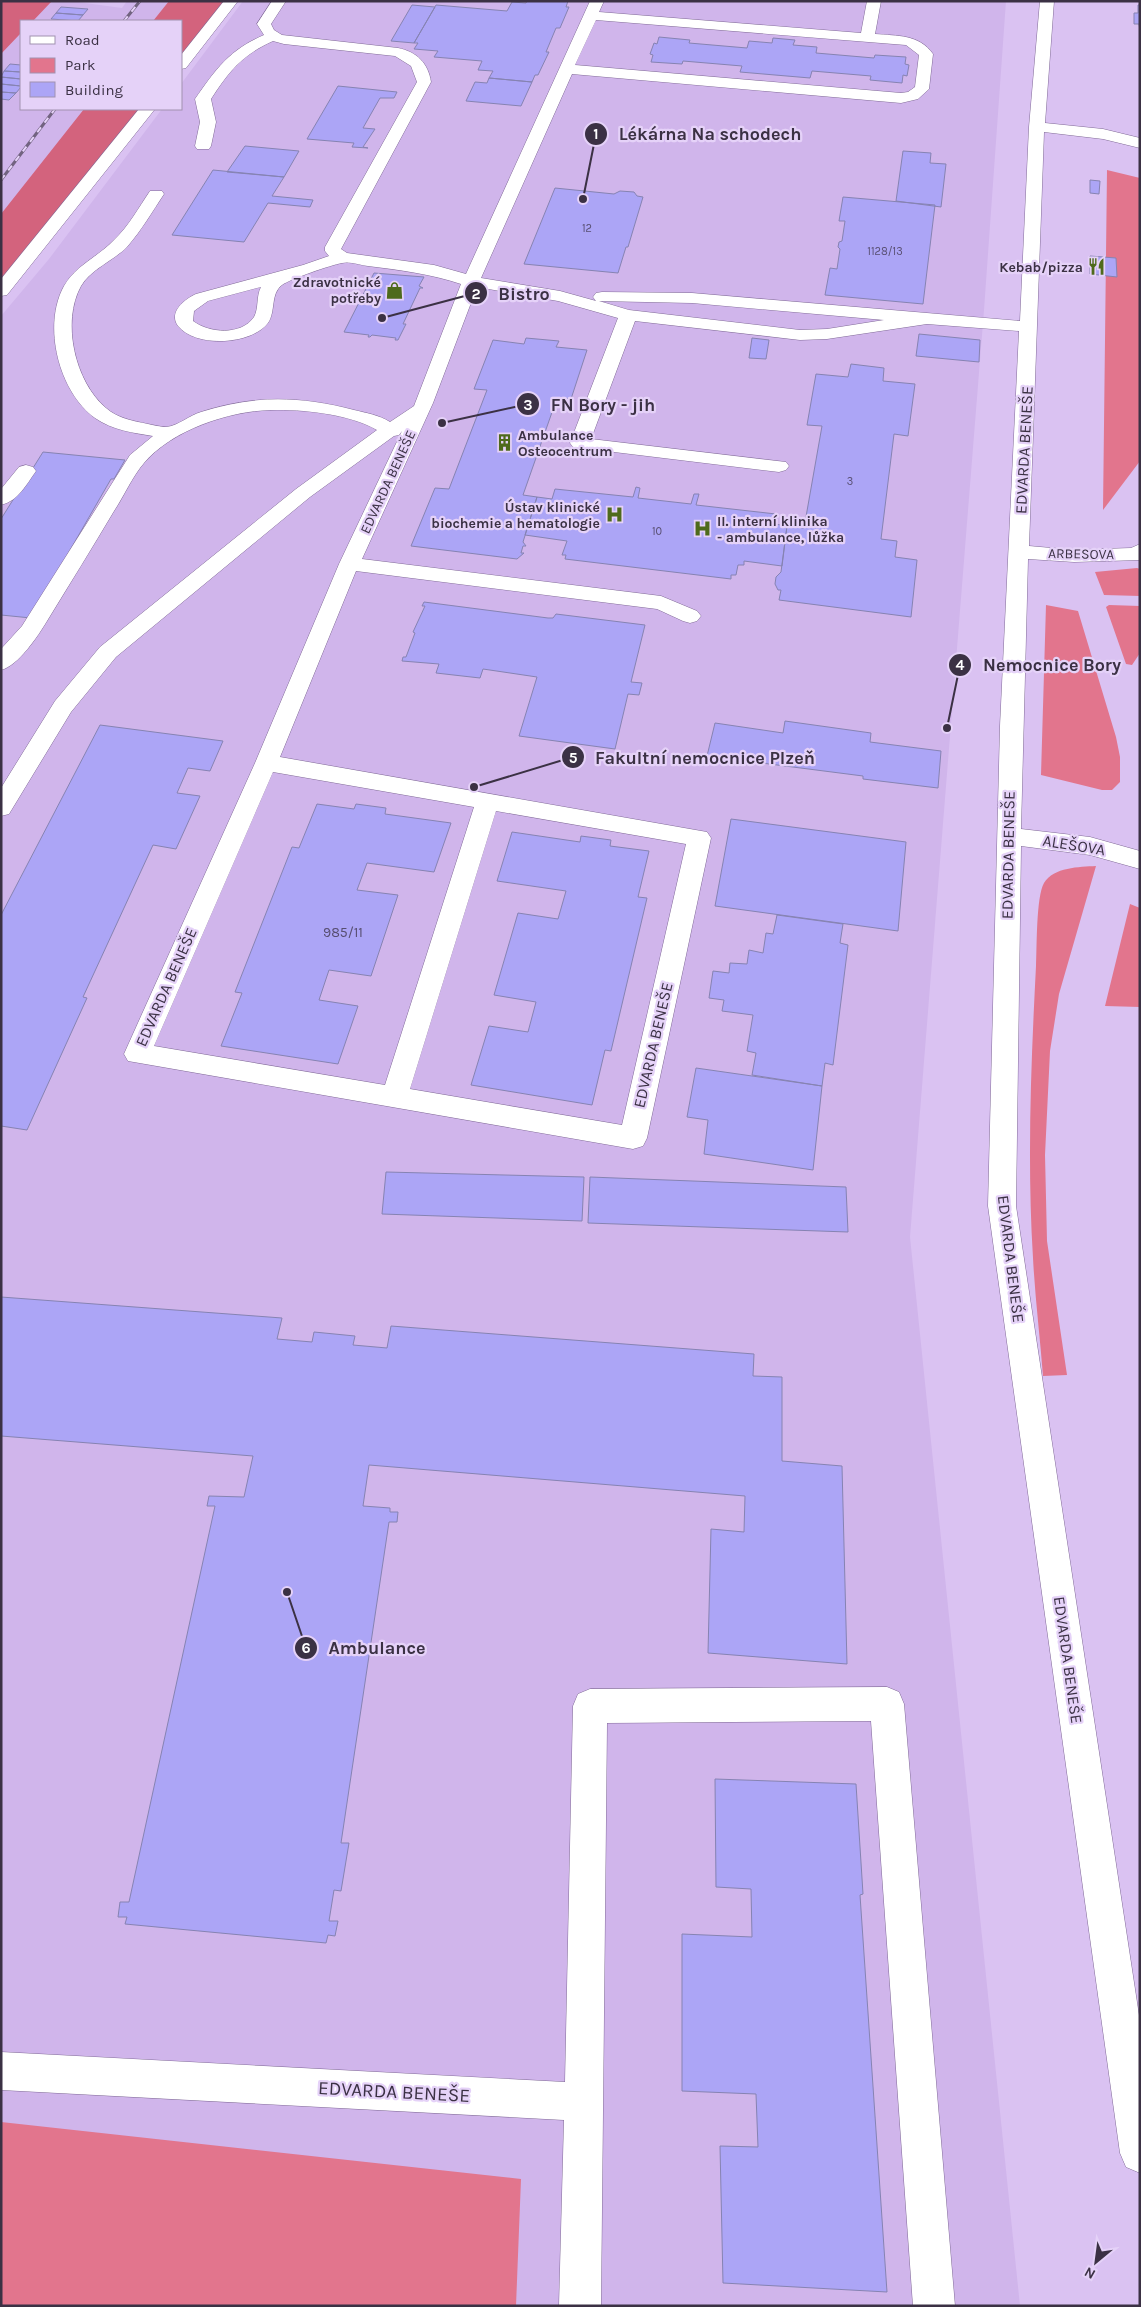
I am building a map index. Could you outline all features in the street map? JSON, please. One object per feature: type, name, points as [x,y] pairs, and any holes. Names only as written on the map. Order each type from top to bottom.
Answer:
[{"type":"street","points":[[182,64],[231,1]]},
{"type":"street","points":[[279,1],[264,24],[267,31],[273,36],[284,40],[398,52],[413,58],[422,68],[424,82],[333,248],[333,251],[342,257],[434,270],[471,282],[647,307],[799,322],[924,319],[1029,327]]},
{"type":"street","points":[[867,38],[874,1]]},
{"type":"street","name":"EDVARDA BENEŠE","points":[[1047,1],[1037,127],[1008,836],[1002,1206],[1140,2153]]},
{"type":"street","points":[[566,69],[901,98],[913,96],[922,89],[926,54],[910,42],[594,8]]},
{"type":"street","name":"EDVARDA BENEŠE","points":[[266,763],[699,838],[633,1138],[137,1054],[266,763],[349,564],[424,403],[471,282],[594,8]]},
{"type":"street","points":[[203,146],[208,122],[203,99],[229,61],[254,44],[273,36]]},
{"type":"street","points":[[1,291],[146,110]]},
{"type":"street","points":[[1037,127],[1103,134],[1140,144]]},
{"type":"street","points":[[156,194],[118,246],[83,272],[69,294],[62,323],[64,343],[78,387],[90,404],[110,419],[133,426],[169,433]]},
{"type":"street","points":[[284,276],[269,286],[264,300],[264,315],[251,328],[240,333],[213,336],[200,334],[185,323],[183,316],[185,310],[201,298],[284,276],[342,257]]},
{"type":"street","points":[[560,296],[628,315],[800,335],[827,334],[924,319]]},
{"type":"street","points":[[628,315],[580,444],[779,466]]},
{"type":"street","points":[[1,808],[65,704],[92,668],[108,652],[303,493],[392,431],[417,412],[424,403]]},
{"type":"street","points":[[1,663],[30,632],[137,459],[169,433],[206,416],[242,408],[291,404],[366,419],[392,431]]},
{"type":"street","points":[[1,498],[13,490],[26,471]]},
{"type":"street","name":"ARBESOVA","points":[[1019,552],[1074,556],[1137,554],[1140,550]]},
{"type":"street","points":[[349,564],[661,603],[690,616]]},
{"type":"street","points":[[394,1098],[488,801]]},
{"type":"street","name":"ALEŠOVA","points":[[1008,836],[1090,846],[1140,860]]},
{"type":"street","points":[[580,2306],[590,1706],[887,1704],[934,2306]]},
{"type":"street","name":"EDVARDA BENEŠE","points":[[1,2070],[584,2102]]},
{"type":"shaded area","points":[[1,1],[52,1],[34,20],[20,20],[20,34],[1,54]]},
{"type":"shaded area","points":[[52,1],[70,1],[122,8],[127,1],[169,1],[154,20],[34,20]]},
{"type":"shaded area","points":[[169,1],[231,1],[182,64],[182,20],[154,20]]},
{"type":"shaded area","points":[[243,1],[1006,1],[984,310],[910,1237],[1020,2306],[1,2306],[1,316],[49,259],[161,110],[182,110],[182,83]]},
{"type":"shaded area","points":[[20,34],[20,110],[83,110],[1,214],[1,54]]},
{"type":"shaded area","points":[[83,110],[146,110],[1,284],[1,214]]},
{"type":"green space","points":[[1107,170],[1140,178],[1140,461],[1103,510]]},
{"type":"green space","points":[[1140,569],[1140,596],[1104,595],[1095,572]]},
{"type":"green space","points":[[1046,605],[1078,611],[1116,737],[1120,757],[1120,782],[1112,790],[1102,790],[1041,775]]},
{"type":"green space","points":[[1109,605],[1140,606],[1140,653],[1132,665],[1126,664],[1106,607]]},
{"type":"green space","points":[[1096,866],[1059,994],[1050,1051],[1045,1155],[1047,1241],[1067,1375],[1043,1376],[1034,1273],[1030,1185],[1031,1075],[1038,911],[1041,890],[1048,878],[1067,869]]},
{"type":"green space","points":[[1130,904],[1140,908],[1140,1007],[1105,1006]]},
{"type":"green space","points":[[1,2122],[521,2179],[516,2306],[1,2306]]},
{"type":"building","points":[[527,1],[568,1],[566,7],[569,7],[560,28],[556,28],[546,52],[549,52],[538,75],[535,75],[532,82],[489,78],[493,71],[478,70],[482,61],[434,57],[438,51],[414,49],[418,43],[414,43],[436,5],[507,11],[512,2],[526,3]]},
{"type":"building","points":[[412,5],[435,7],[414,43],[391,41]]},
{"type":"building","points":[[1138,5],[1140,5],[1140,30],[1139,24],[1134,24],[1134,13],[1138,13]]},
{"type":"building","points":[[61,7],[88,9],[83,15],[56,13]]},
{"type":"building","points":[[56,13],[83,15],[79,20],[51,19]]},
{"type":"building","points":[[659,37],[690,40],[689,43],[747,48],[749,41],[772,43],[773,38],[795,40],[793,45],[817,47],[816,53],[874,58],[875,55],[906,57],[905,64],[909,65],[907,76],[903,75],[902,83],[870,80],[871,76],[812,71],[810,78],[740,72],[742,66],[683,61],[682,64],[651,62],[653,55],[650,54],[654,43],[657,44]]},
{"type":"building","points":[[10,64],[20,65],[20,72],[4,71]]},
{"type":"building","points":[[4,71],[20,72],[20,79],[1,77]]},
{"type":"building","points":[[1,77],[20,79],[20,86],[1,84]]},
{"type":"building","points":[[489,78],[532,82],[521,106],[466,101],[475,82],[487,83]]},
{"type":"building","points":[[1,84],[20,86],[16,93],[1,92]]},
{"type":"building","points":[[338,86],[397,92],[394,98],[380,98],[363,128],[375,129],[363,147],[368,148],[352,147],[354,143],[307,139]]},
{"type":"building","points":[[1,92],[16,93],[9,100],[1,99]]},
{"type":"building","points":[[245,146],[299,151],[284,177],[227,172]]},
{"type":"building","points":[[903,151],[931,153],[930,163],[946,164],[941,207],[896,201]]},
{"type":"building","points":[[213,170],[284,177],[272,196],[313,200],[310,207],[268,203],[244,242],[172,235]]},
{"type":"building","points":[[1090,180],[1100,181],[1099,194],[1090,193]]},
{"type":"building","points":[[555,188],[614,194],[620,191],[634,192],[637,196],[643,197],[618,273],[524,264]]},
{"type":"building","points":[[843,197],[935,205],[923,304],[825,295],[830,268],[837,269],[840,249],[838,247],[839,242],[842,241],[845,221],[839,221]]},
{"type":"building","points":[[1090,256],[1116,258],[1117,277],[1090,274]]},
{"type":"building","points":[[374,273],[424,277],[419,286],[423,288],[420,288],[403,324],[406,324],[398,340],[395,340],[396,338],[372,335],[368,337],[369,335],[344,332]]},
{"type":"building","points":[[919,334],[980,340],[979,362],[916,356]]},
{"type":"building","name":"Ambulance Osteocentrum","points":[[526,338],[559,341],[556,347],[587,350],[571,399],[557,398],[523,495],[537,497],[523,542],[526,546],[523,546],[521,553],[524,553],[517,559],[411,546],[435,488],[449,489],[487,390],[474,389],[493,340],[524,344]]},
{"type":"building","points":[[752,338],[769,340],[766,359],[749,358]]},
{"type":"building","points":[[851,364],[884,368],[883,381],[915,384],[908,436],[894,434],[881,539],[897,541],[895,557],[917,560],[911,617],[779,600],[781,590],[778,590],[775,584],[776,577],[781,572],[787,526],[804,528],[822,426],[807,425],[816,374],[848,377]]},
{"type":"building","points":[[43,452],[125,460],[114,479],[111,479],[31,618],[1,615],[1,519]]},
{"type":"building","points":[[636,487],[640,488],[638,498],[691,504],[694,494],[699,494],[696,505],[776,514],[774,524],[787,526],[782,566],[744,561],[744,565],[738,565],[736,575],[731,575],[731,579],[565,559],[566,555],[562,555],[567,541],[525,535],[537,497],[552,499],[555,489],[633,497]]},
{"type":"building","points":[[424,602],[548,618],[553,618],[556,614],[645,625],[631,682],[642,683],[639,695],[628,694],[615,749],[519,736],[537,677],[483,669],[480,678],[436,673],[439,664],[402,661],[403,657],[406,657],[415,633],[413,632],[425,606],[422,606]]},
{"type":"building","points":[[785,721],[871,733],[870,742],[941,751],[938,788],[863,779],[863,776],[707,756],[715,723],[783,733]]},
{"type":"building","points":[[100,725],[223,741],[210,771],[188,768],[177,793],[200,796],[176,849],[153,845],[83,997],[87,998],[27,1130],[1,1126],[1,915]]},
{"type":"building","points":[[317,804],[354,809],[356,804],[386,808],[385,814],[451,823],[434,872],[367,863],[357,890],[398,895],[371,976],[329,970],[319,1000],[358,1006],[338,1064],[221,1046],[242,993],[235,992],[292,847],[299,848]]},
{"type":"building","points":[[731,819],[906,842],[898,931],[715,906]]},
{"type":"building","points":[[512,832],[580,842],[581,836],[611,840],[610,846],[649,851],[638,897],[647,898],[611,1051],[605,1050],[592,1105],[471,1085],[489,1026],[528,1032],[536,1002],[494,995],[518,913],[558,919],[566,891],[497,881]]},
{"type":"building","points":[[777,915],[843,924],[840,943],[848,945],[833,1065],[825,1063],[822,1086],[752,1075],[756,1053],[747,1051],[753,1015],[722,1011],[724,1000],[709,998],[713,971],[729,973],[730,963],[747,964],[749,950],[763,953],[766,933],[773,934]]},
{"type":"building","points":[[696,1068],[822,1086],[813,1170],[704,1154],[708,1120],[687,1117]]},
{"type":"building","points":[[386,1172],[584,1177],[582,1221],[382,1214]]},
{"type":"building","points":[[590,1177],[846,1187],[848,1232],[588,1223]]},
{"type":"building","points":[[1,1297],[282,1318],[277,1339],[312,1342],[314,1332],[355,1336],[353,1345],[387,1348],[391,1326],[754,1354],[753,1376],[782,1377],[782,1461],[842,1466],[847,1664],[708,1653],[711,1529],[744,1532],[745,1496],[369,1465],[363,1506],[390,1508],[390,1512],[398,1512],[397,1522],[389,1522],[341,1843],[349,1843],[341,1891],[334,1890],[329,1921],[338,1921],[335,1936],[328,1935],[326,1943],[125,1924],[127,1917],[118,1917],[120,1902],[129,1902],[215,1506],[207,1506],[209,1496],[244,1497],[253,1456],[1,1436]]},
{"type":"building","points":[[715,1779],[856,1784],[863,1894],[860,1895],[887,2292],[723,2283],[720,2146],[758,2147],[756,2094],[682,2091],[682,1934],[752,1937],[751,1889],[716,1887]]},
{"type":"railway","points":[[125,20],[140,1]]},
{"type":"railway","points":[[1,180],[54,110]]},
{"type":"place","name":"Lékárna Na schodech","points":[[583,199]]},
{"type":"place","name":"Kebab/pizza","points":[[1097,267]]},
{"type":"place","name":"Zdravotnické potřeby","points":[[395,290]]},
{"type":"place","name":"Bistro","points":[[382,318]]},
{"type":"place","name":"FN Bory - jih","points":[[442,423]]},
{"type":"place","name":"Ambulance Osteocentrum","points":[[504,443]]},
{"type":"place","name":"Ústav klinické biochemie a hematologie","points":[[614,515]]},
{"type":"place","name":"II. interní klinika - ambulance, lůžka","points":[[703,529]]},
{"type":"place","name":"Nemocnice Bory","points":[[947,728]]},
{"type":"place","name":"Fakultní nemocnice Plzeň","points":[[474,787]]},
{"type":"place","name":"Ambulance","points":[[287,1592]]}]
